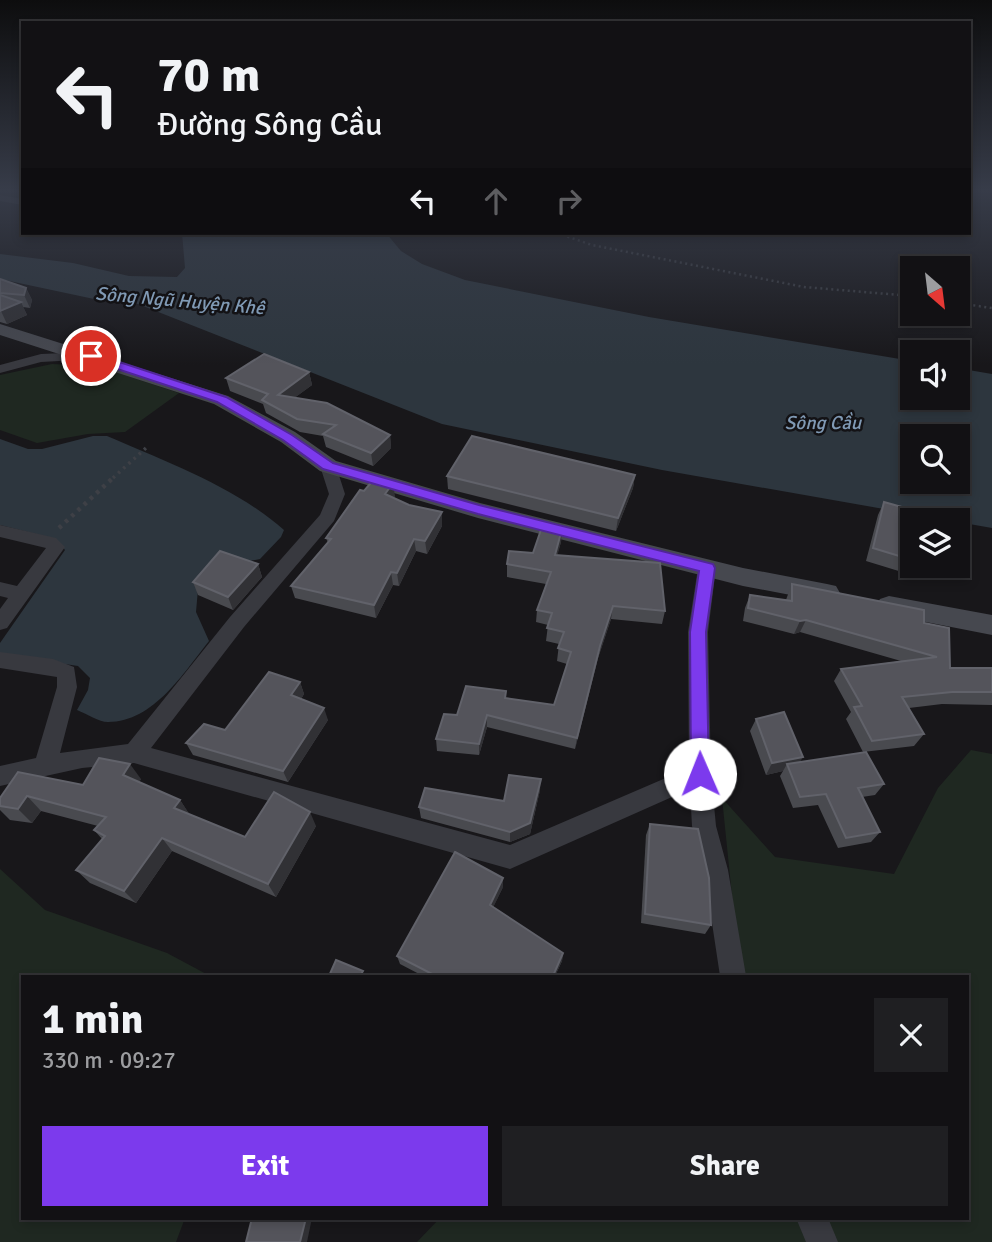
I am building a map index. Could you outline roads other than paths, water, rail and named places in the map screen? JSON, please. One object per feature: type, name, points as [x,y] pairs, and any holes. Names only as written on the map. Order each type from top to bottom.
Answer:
[{"type":"main road","points":[[0,329],[91,356],[221,400],[288,437],[328,466],[478,510],[707,568],[992,625]]},
{"type":"street","points":[[0,369],[41,358],[91,356]]},
{"type":"street","points":[[134,753],[237,622],[328,517],[337,494],[328,466]]},
{"type":"street","points":[[0,531],[46,541],[56,547],[0,622]]},
{"type":"street","points":[[707,568],[698,632],[700,774],[704,825],[716,870],[733,975]]},
{"type":"street","points":[[0,589],[22,594]]},
{"type":"street","points":[[0,660],[53,667],[67,673],[67,687],[45,766]]},
{"type":"street","points":[[0,776],[82,758],[134,753],[510,857],[700,774]]},
{"type":"street","points":[[813,1220],[822,1242]]},
{"type":"water","name":"Sông Cầu","points":[[183,249],[399,249],[422,264],[465,280],[649,317],[900,359],[900,410],[970,410],[970,370],[992,374],[992,528],[970,524],[970,508],[900,508],[900,512],[662,470],[442,424],[138,304],[94,299],[0,279],[0,254],[73,263],[129,276],[177,277],[185,268]]},
{"type":"water","points":[[93,436],[107,436],[223,488],[284,530],[281,537],[260,559],[244,562],[198,589],[196,612],[209,641],[154,705],[125,720],[108,722],[77,710],[88,690],[90,678],[78,666],[0,654],[0,643],[65,550],[56,539],[0,525],[0,439],[28,449],[42,449]]},
{"type":"water label","name":"Sông Ngũ Huyện Khê","points":[[180,300]]}]
